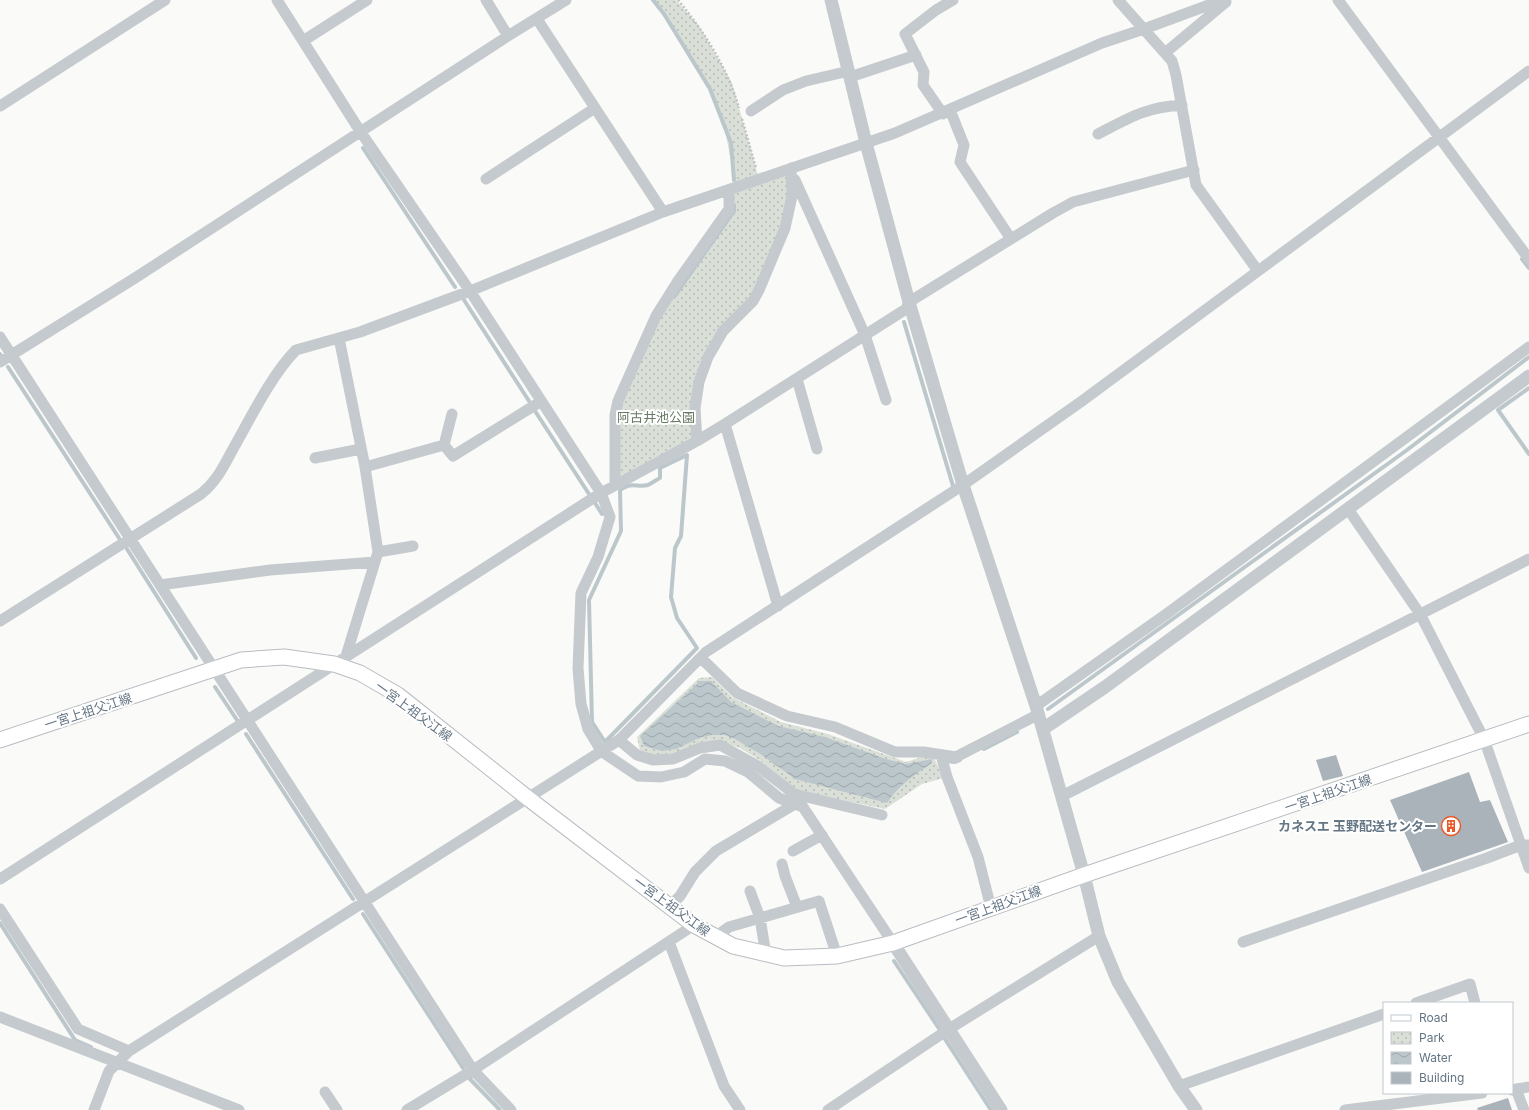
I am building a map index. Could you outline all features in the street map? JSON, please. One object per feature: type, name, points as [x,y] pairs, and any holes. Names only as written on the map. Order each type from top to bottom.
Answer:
[{"type":"main road","name":"一宮上祖父江線","points":[[0,740],[241,660],[284,657],[340,660],[398,696],[529,799],[694,925],[733,946],[766,955],[784,958],[837,956],[893,943],[1084,875],[1529,724]]},
{"type":"street","points":[[0,106],[165,0]]},
{"type":"street","points":[[276,0],[360,131],[470,292],[601,494],[610,517],[598,557],[581,593],[578,668],[581,704],[588,729],[601,751],[638,776],[661,777],[684,772],[705,759],[725,761],[748,772],[779,798],[803,807],[1001,1110]]},
{"type":"street","points":[[303,41],[367,0]]},
{"type":"street","points":[[486,0],[508,36]]},
{"type":"street","points":[[0,362],[135,278],[360,131],[566,0]]},
{"type":"street","points":[[831,0],[866,143],[909,302],[964,485],[1038,710],[1084,875],[1099,936],[1118,982],[1179,1086],[1196,1110]]},
{"type":"street","points":[[953,0],[936,10],[905,34],[924,72],[923,85],[946,112],[964,145],[960,162],[1010,239]]},
{"type":"street","points":[[1118,0],[1172,61],[1182,105],[1196,185],[1258,271]]},
{"type":"street","points":[[0,621],[129,538],[201,494],[214,483],[257,407],[289,357],[296,350],[360,332],[470,292],[663,212],[866,143],[946,112],[1102,43],[1222,0]]},
{"type":"street","points":[[1165,53],[1228,0]]},
{"type":"street","points":[[1338,0],[1529,259]]},
{"type":"street","points":[[537,19],[663,212]]},
{"type":"street","points":[[752,111],[784,90],[806,81],[849,74],[916,55]]},
{"type":"street","points":[[94,1110],[109,1071],[129,1051],[529,799],[619,740],[706,652],[964,485],[1082,401],[1529,71]]},
{"type":"street","points":[[1098,134],[1140,113],[1160,106],[1182,105]]},
{"type":"street","points":[[486,179],[595,108]]},
{"type":"street","points":[[790,168],[799,194],[865,336],[886,400]]},
{"type":"street","points":[[697,441],[695,408],[699,382],[708,357],[723,331],[753,301],[770,266],[785,228],[792,196],[790,168]]},
{"type":"street","points":[[0,879],[615,484],[697,441],[725,424],[865,336],[906,308],[909,302],[1053,212],[1074,202],[1194,170]]},
{"type":"street","points":[[615,484],[615,415],[618,401],[656,316],[678,280],[729,209],[729,190]]},
{"type":"street","points":[[0,337],[473,1070],[511,1110]]},
{"type":"street","points":[[339,338],[362,449],[376,557],[340,660]]},
{"type":"street","points":[[701,658],[737,693],[787,716],[834,727],[895,752],[924,752],[956,757],[1038,710],[1529,347]]},
{"type":"street","points":[[1043,728],[1105,687],[1529,376]]},
{"type":"street","points":[[796,379],[816,449]]},
{"type":"street","points":[[444,445],[453,456],[540,402]]},
{"type":"street","points":[[444,445],[452,414]]},
{"type":"street","points":[[725,424],[778,606]]},
{"type":"street","points":[[365,467],[444,445]]},
{"type":"street","points":[[315,458],[362,449]]},
{"type":"street","points":[[1348,509],[1420,614],[1484,739],[1525,845],[1529,868]]},
{"type":"street","points":[[160,585],[376,557],[412,546]]},
{"type":"street","points":[[1062,796],[1529,559]]},
{"type":"street","points":[[619,740],[637,755],[653,760],[673,759],[700,748],[720,745],[758,766],[794,794],[882,815]]},
{"type":"street","points":[[941,755],[947,778],[978,857],[991,908]]},
{"type":"street","points":[[670,906],[680,896],[695,872],[716,851],[806,798]]},
{"type":"street","points":[[793,851],[822,835]]},
{"type":"street","points":[[1243,942],[1525,845]]},
{"type":"street","points":[[782,864],[797,907]]},
{"type":"street","points":[[750,891],[760,918],[766,955]]},
{"type":"street","points":[[716,937],[729,927],[819,901],[837,956]]},
{"type":"street","points":[[0,908],[78,1029],[129,1051]]},
{"type":"street","points":[[407,1110],[473,1070],[694,925]]},
{"type":"street","points":[[828,1110],[949,1030],[1099,936]]},
{"type":"street","points":[[669,942],[724,1086],[740,1110]]},
{"type":"street","points":[[1419,1002],[1470,984],[1475,1002]]},
{"type":"street","points":[[1179,1086],[1383,1014]]},
{"type":"street","points":[[0,1017],[239,1110]]},
{"type":"street","points":[[1524,1110],[1514,1089],[1529,1087]]},
{"type":"street","points":[[325,1092],[337,1110]]},
{"type":"street","points":[[1345,1110],[1426,1105],[1477,1094]]},
{"type":"path","points":[[678,0],[699,26],[732,83],[739,110]]},
{"type":"path","points":[[741,117],[759,179]]},
{"type":"green space","name":"阿古井池公園","points":[[654,0],[676,0],[699,26],[732,83],[759,179],[791,168],[792,196],[772,260],[699,382],[697,441],[615,484],[615,415],[643,344],[736,187],[724,125],[710,89]]},
{"type":"green space","points":[[712,677],[732,697],[781,722],[828,734],[906,762],[925,756],[934,758],[944,778],[922,784],[885,809],[795,790],[761,761],[740,748],[722,742],[673,755],[653,756],[640,751],[637,737],[699,678]]},
{"type":"water","points":[[700,681],[711,681],[731,702],[778,726],[825,737],[886,759],[906,764],[932,759],[932,763],[913,776],[887,803],[795,779],[762,755],[735,739],[725,735],[712,735],[699,738],[676,749],[662,751],[644,746],[640,736]]},
{"type":"building","points":[[1336,755],[1343,776],[1323,781],[1316,760]]},
{"type":"building","name":"カネスエ 玉野配送センター","points":[[1469,772],[1480,802],[1490,800],[1508,842],[1422,872],[1390,800]]},
{"type":"building","points":[[1508,1098],[1512,1110],[1478,1110],[1477,1108]]},
{"type":"waterway","points":[[653,0],[664,14],[710,89],[731,143],[734,180]]},
{"type":"waterway","points":[[363,148],[455,287]]},
{"type":"waterway","points":[[674,297],[734,211],[734,205]]},
{"type":"waterway","points":[[1522,259],[1529,268]]},
{"type":"waterway","points":[[464,300],[529,401]]},
{"type":"waterway","points":[[904,322],[953,486]]},
{"type":"waterway","points":[[1048,709],[1407,450],[1529,357]]},
{"type":"waterway","points":[[8,367],[119,538]]},
{"type":"waterway","points":[[1529,388],[1498,410],[1529,454]]},
{"type":"waterway","points":[[535,411],[589,494]]},
{"type":"waterway","points":[[687,455],[681,536],[675,548],[671,597],[677,618],[697,648],[605,742],[592,722],[589,600],[621,531],[620,490],[631,485],[648,485],[660,478],[660,468],[687,455]]},
{"type":"waterway","points":[[595,503],[602,514]]},
{"type":"waterway","points":[[127,549],[196,658]]},
{"type":"waterway","points":[[215,687],[237,720]]},
{"type":"waterway","points":[[984,749],[1017,732]]},
{"type":"waterway","points":[[246,734],[353,899]]},
{"type":"waterway","points":[[947,761],[955,762],[960,760]]},
{"type":"waterway","points":[[363,914],[463,1068]]},
{"type":"waterway","points":[[0,923],[75,1040],[91,1047]]},
{"type":"waterway","points":[[894,961],[940,1030]]},
{"type":"waterway","points":[[945,1039],[991,1110]]},
{"type":"waterway","points":[[470,1079],[500,1110]]},
{"type":"place","name":"カネスエ 玉野配送センター","points":[[1451,826]]}]
